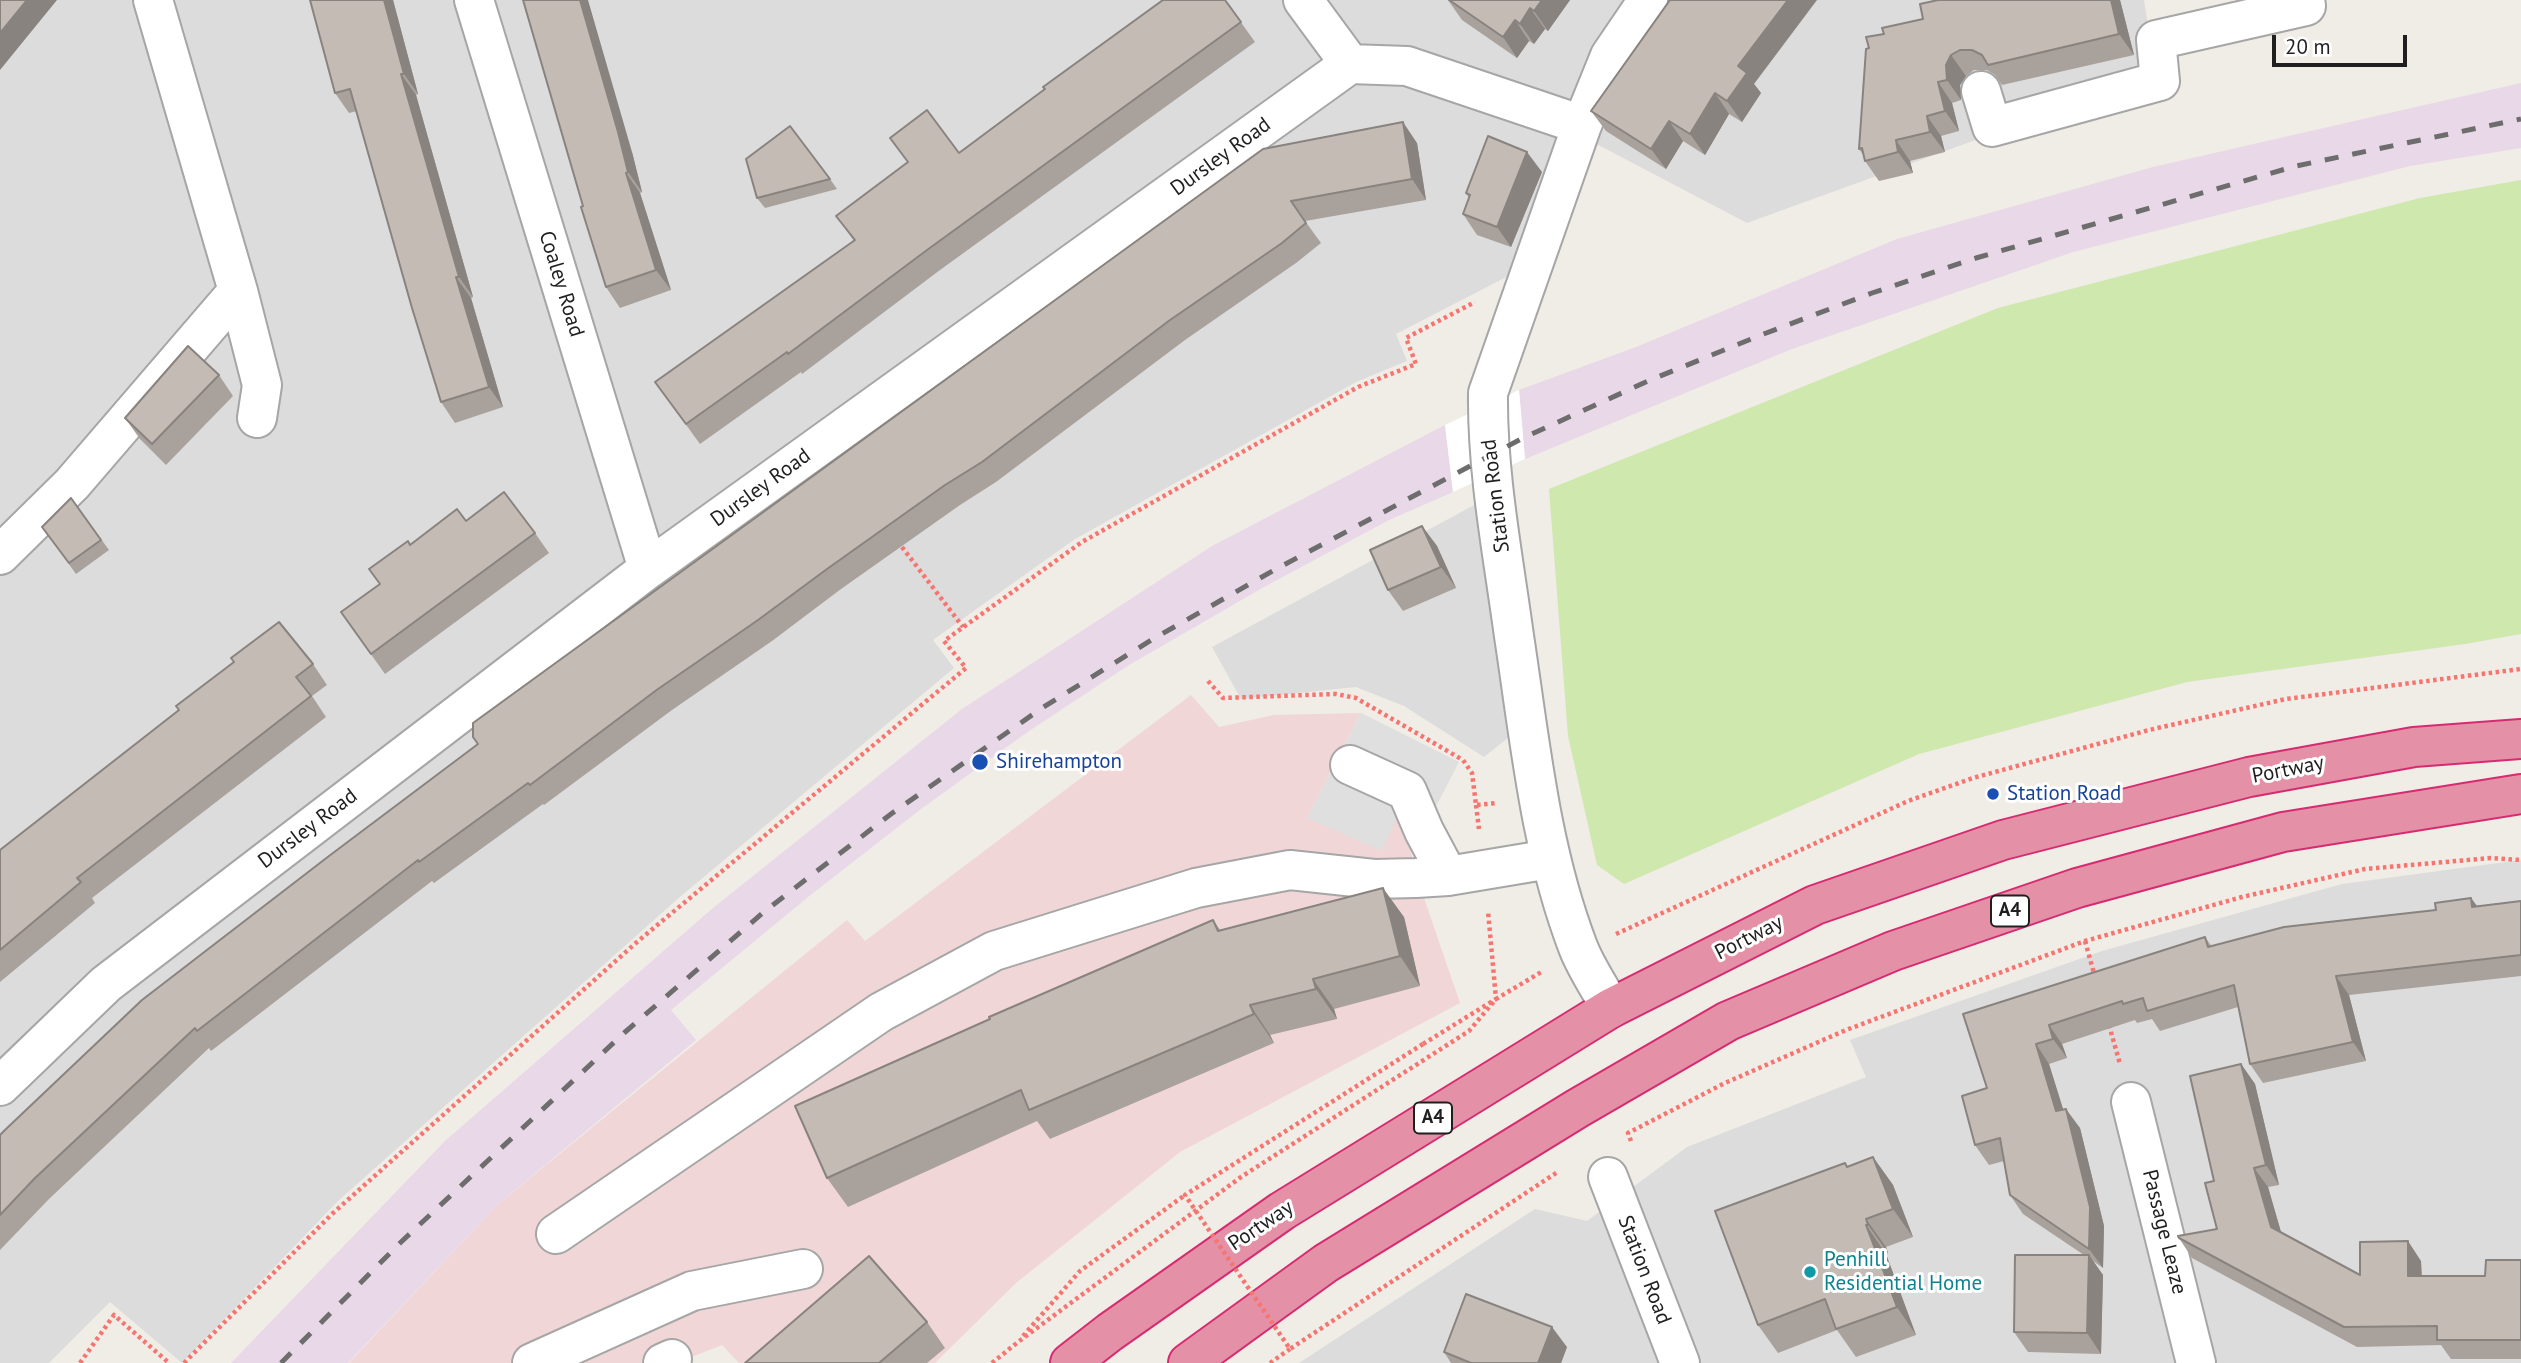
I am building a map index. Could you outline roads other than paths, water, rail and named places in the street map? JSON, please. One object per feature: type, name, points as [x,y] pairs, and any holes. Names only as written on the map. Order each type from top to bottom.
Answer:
[{"type":"highway","name":"Portway","points":[[1070,1363],[1282,1211],[1611,1008],[1815,905],[2003,840],[2249,777],[2414,747],[2521,738]]},
{"type":"highway","name":"A4","points":[[1188,1363],[1326,1263],[1578,1108],[1728,1021],[1893,951],[2077,888],[2283,832],[2521,794]]},
{"type":"street","points":[[153,0],[238,291],[262,385],[257,418]]},
{"type":"street","name":"Coaley Road","points":[[474,0],[648,569]]},
{"type":"street","points":[[1303,0],[1350,64],[1406,66],[1582,125]]},
{"type":"street","name":"Station Road","points":[[1611,1008],[1579,950],[1550,859],[1538,798],[1494,493],[1488,437],[1488,393],[1582,125],[1611,56],[1648,0]]},
{"type":"street","points":[[1981,91],[1992,127],[2160,81],[2157,40],[2314,2]]},
{"type":"street","name":"Dursley Road","points":[[0,1086],[106,984],[648,569],[1350,64]]},
{"type":"street","points":[[0,555],[72,484],[238,291]]},
{"type":"street","points":[[1350,765],[1407,791],[1448,876]]},
{"type":"street","points":[[556,1234],[881,1012],[993,951],[1196,888],[1290,870],[1374,879],[1448,876],[1550,859]]},
{"type":"street","name":"Passage Leaze","points":[[2131,1102],[2196,1363]]},
{"type":"street","name":"Station Road","points":[[1608,1177],[1680,1363]]},
{"type":"street","points":[[532,1363],[692,1291],[803,1269]]},
{"type":"railway","points":[[281,1363],[400,1243],[624,1033],[765,911],[891,814],[1042,708],[1153,639],[1276,569],[1523,438],[1648,381],[1872,293],[1976,258],[2296,166],[2521,119]]},
{"type":"place","name":"Shirehampton","points":[[980,762]]},
{"type":"place","name":"Station Road","points":[[1993,794]]},
{"type":"place","name":"Penhill Residential Home","points":[[1810,1272]]}]
